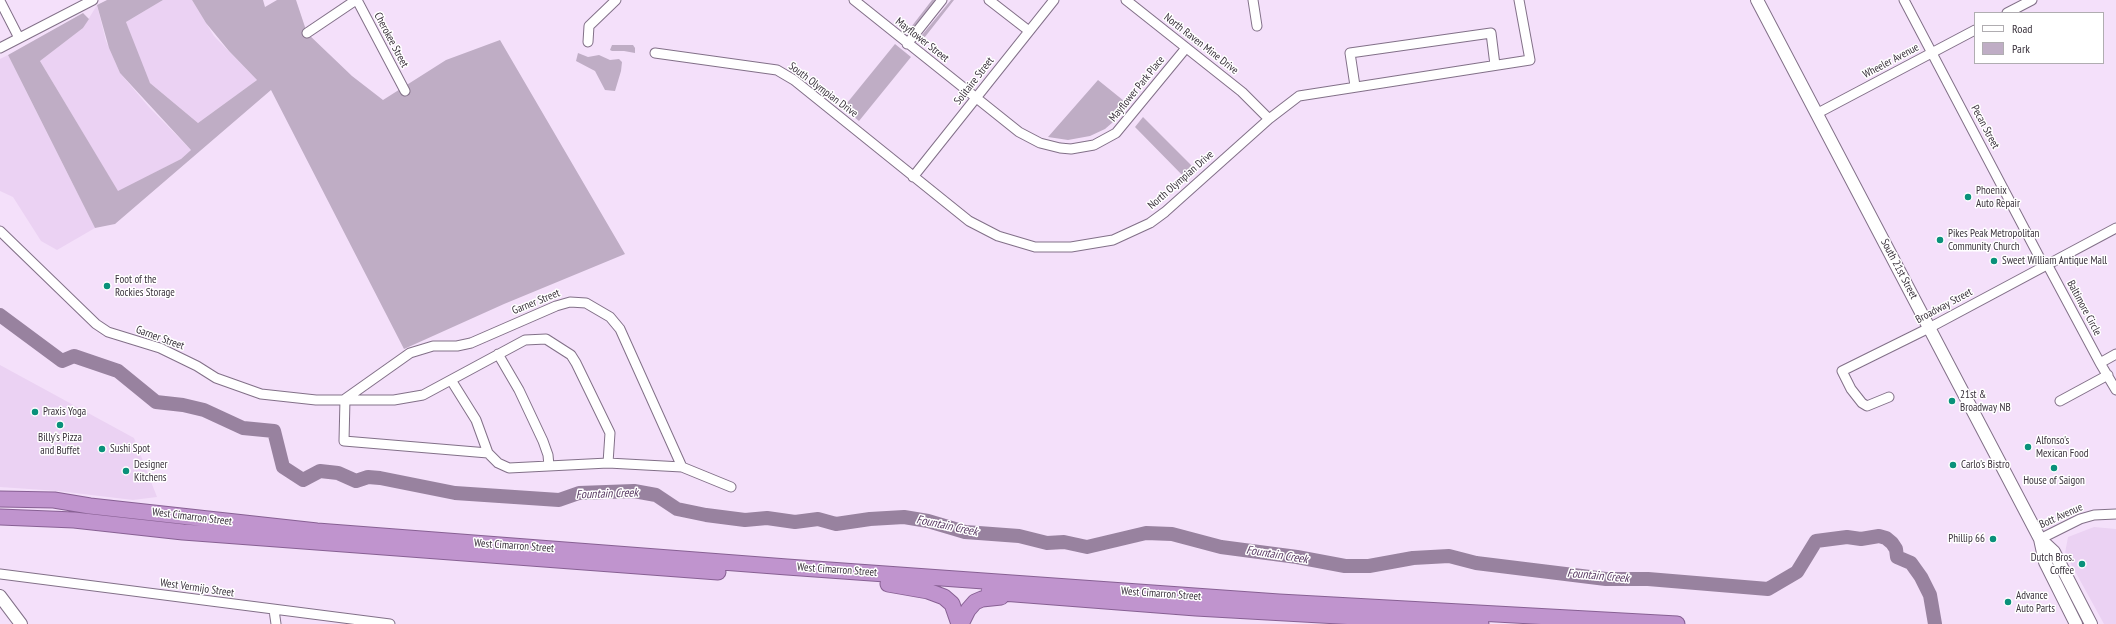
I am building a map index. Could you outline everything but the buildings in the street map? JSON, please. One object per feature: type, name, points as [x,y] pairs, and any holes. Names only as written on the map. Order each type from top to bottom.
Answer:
[{"type":"highway","points":[[0,494],[38,494],[46,499]]},
{"type":"highway","name":"West Cimarron Street","points":[[0,499],[46,499],[90,506],[337,533],[1279,602],[1677,624]]},
{"type":"highway","points":[[0,511],[48,510],[90,506]]},
{"type":"highway","name":"West Cimarron Street","points":[[0,517],[74,520],[183,532],[1204,608],[1481,624]]},
{"type":"highway","points":[[0,525],[46,524],[74,520]]},
{"type":"highway","points":[[888,584],[928,591],[944,597],[952,604],[960,624]]},
{"type":"highway","points":[[960,624],[971,606],[982,599],[1002,596],[1045,596]]},
{"type":"main road","name":"South 21st Street","points":[[1758,0],[2040,539],[2045,562],[2076,624]]},
{"type":"main road","name":"South 21st Street","points":[[2040,539],[2054,552],[2090,624]]},
{"type":"main road","points":[[0,596],[21,624]]},
{"type":"street","points":[[0,0],[19,38]]},
{"type":"street","points":[[0,48],[93,0]]},
{"type":"street","points":[[307,33],[357,0]]},
{"type":"street","name":"Cherokee Street","points":[[357,0],[405,90]]},
{"type":"street","points":[[588,42],[590,26],[616,0]]},
{"type":"street","name":"Mayflower Street","points":[[854,0],[976,98]]},
{"type":"street","points":[[907,44],[942,0]]},
{"type":"street","points":[[989,0],[1029,31]]},
{"type":"street","name":"Solitaire Street","points":[[913,177],[1054,0]]},
{"type":"street","name":"North Raven Mine Drive","points":[[1126,0],[1242,92],[1269,119]]},
{"type":"street","points":[[1253,0],[1257,26]]},
{"type":"street","name":"North Olympian Drive","points":[[913,177],[969,221],[998,236],[1035,247],[1078,246],[1113,240],[1150,223],[1165,212],[1269,119],[1299,96],[1355,86],[1530,60],[1519,0]]},
{"type":"street","name":"Pecan Street","points":[[1904,0],[2046,265]]},
{"type":"street","points":[[2009,12],[2032,0]]},
{"type":"street","name":"Wheeler Avenue","points":[[1818,113],[1974,31]]},
{"type":"street","points":[[1355,86],[1350,53],[1490,33],[1495,65]]},
{"type":"street","name":"Mayflower Park Place","points":[[976,98],[1019,132],[1040,144],[1072,149],[1094,145],[1110,138],[1120,129],[1186,48]]},
{"type":"street","name":"South Olympian Drive","points":[[654,53],[777,70],[794,80],[913,177]]},
{"type":"street","name":"Broadway Street","points":[[1890,397],[1867,406],[1862,403],[1851,389],[1842,371],[1929,328],[2116,228]]},
{"type":"street","name":"Garner Street","points":[[0,231],[96,324],[108,332],[160,348],[197,366],[216,378],[250,391],[316,400],[345,399],[410,353],[432,346],[457,346],[472,343],[556,306],[570,302],[586,302],[610,317],[620,329],[682,467]]},
{"type":"street","name":"Baltimore Circle","points":[[2046,265],[2116,390]]},
{"type":"street","points":[[488,453],[344,441],[345,399],[394,400],[423,395],[525,340],[546,338],[571,355],[610,433],[608,463]]},
{"type":"street","points":[[498,354],[519,390],[543,441],[548,455],[549,466]]},
{"type":"street","points":[[2100,363],[2116,354]]},
{"type":"street","points":[[2060,401],[2108,375]]},
{"type":"street","points":[[451,380],[476,420],[488,453],[498,464],[509,468],[521,469],[608,463],[682,467],[731,487]]},
{"type":"street","name":"Bott Avenue","points":[[2040,539],[2080,519],[2094,515],[2116,514]]},
{"type":"street","name":"West Vermijo Street","points":[[0,574],[390,624]]},
{"type":"street","points":[[274,610],[276,624]]},
{"type":"shaded area","points":[[163,0],[192,0],[214,36],[257,80],[198,123],[150,83],[142,68],[126,22]]},
{"type":"shaded area","points":[[97,5],[106,41],[120,73],[148,106],[191,150],[181,159],[118,192],[40,61],[83,28]]},
{"type":"shaded area","points":[[8,55],[95,228],[57,250],[41,241],[13,197],[0,191],[0,59]]},
{"type":"shaded area","points":[[0,365],[134,438],[157,497],[133,500],[58,491],[0,487]]},
{"type":"shaded area","points":[[2094,527],[2116,529],[2116,624],[2104,624],[2065,553],[2068,537]]},
{"type":"green space","points":[[107,0],[163,0],[126,22],[150,83],[198,123],[257,80],[229,51],[206,23],[192,0],[263,0],[265,7],[277,0],[296,0],[307,33],[352,76],[383,100],[446,60],[500,40],[625,254],[504,304],[404,349],[271,90],[115,224],[95,228],[8,55],[83,13],[89,19],[83,28],[40,61],[118,191],[181,159],[191,150],[120,73],[109,48],[97,5]]},
{"type":"green space","points":[[932,0],[936,0],[914,28],[912,34],[908,31]]},
{"type":"green space","points":[[951,0],[954,0],[921,42],[917,39],[922,35]]},
{"type":"green space","points":[[895,44],[911,57],[859,121],[843,108]]},
{"type":"green space","points":[[612,45],[633,45],[635,48],[635,53],[612,51],[610,50]]},
{"type":"green space","points":[[578,53],[588,57],[599,55],[610,60],[619,59],[622,62],[615,91],[605,90],[595,71],[576,61]]},
{"type":"green space","points":[[1098,80],[1129,105],[1121,115],[1105,129],[1090,136],[1068,140],[1048,137]]},
{"type":"green space","points":[[1143,117],[1197,171],[1187,180],[1135,127]]},
{"type":"waterway","name":"Fountain Creek","points":[[0,315],[62,361],[74,356],[118,371],[156,402],[183,405],[204,410],[243,428],[274,431],[283,467],[303,480],[320,471],[338,473],[356,481],[368,477],[380,478],[455,493],[559,500],[579,493],[634,491],[656,495],[677,509],[706,515],[745,520],[767,518],[795,522],[818,519],[836,524],[870,519],[904,517],[928,521],[965,532],[1019,536],[1047,543],[1064,542],[1087,547],[1146,533],[1172,534],[1221,547],[1297,557],[1345,566],[1369,566],[1413,558],[1449,556],[1476,563],[1606,579],[1648,579],[1768,589],[1797,572],[1816,541],[1847,537],[1861,539],[1879,536],[1886,538],[1892,543],[1896,549],[1897,557],[1911,563],[1921,577],[1930,595],[1935,624]]},
{"type":"place","name":"Phoenix Auto Repair","points":[[1968,197]]},
{"type":"place","name":"Pikes Peak Metropolitan Community Church","points":[[1940,240]]},
{"type":"place","name":"Sweet William Antique Mall","points":[[1994,261]]},
{"type":"place","name":"Foot of the Rockies Storage","points":[[107,286]]},
{"type":"place","name":"21st & Broadway NB","points":[[1952,401]]},
{"type":"place","name":"Praxis Yoga","points":[[35,412]]},
{"type":"place","name":"Billy's Pizza and Buffet","points":[[60,425]]},
{"type":"place","name":"Alfonso's Mexican Food","points":[[2028,447]]},
{"type":"place","name":"Sushi Spot","points":[[102,449]]},
{"type":"place","name":"Carlo's Bistro","points":[[1953,465]]},
{"type":"place","name":"House of Saigon","points":[[2054,468]]},
{"type":"place","name":"Designer Kitchens","points":[[126,471]]},
{"type":"place","name":"Phillip 66","points":[[1993,539]]},
{"type":"place","name":"Dutch Bros. Coffee","points":[[2082,564]]},
{"type":"place","name":"Advance Auto Parts","points":[[2008,602]]}]
